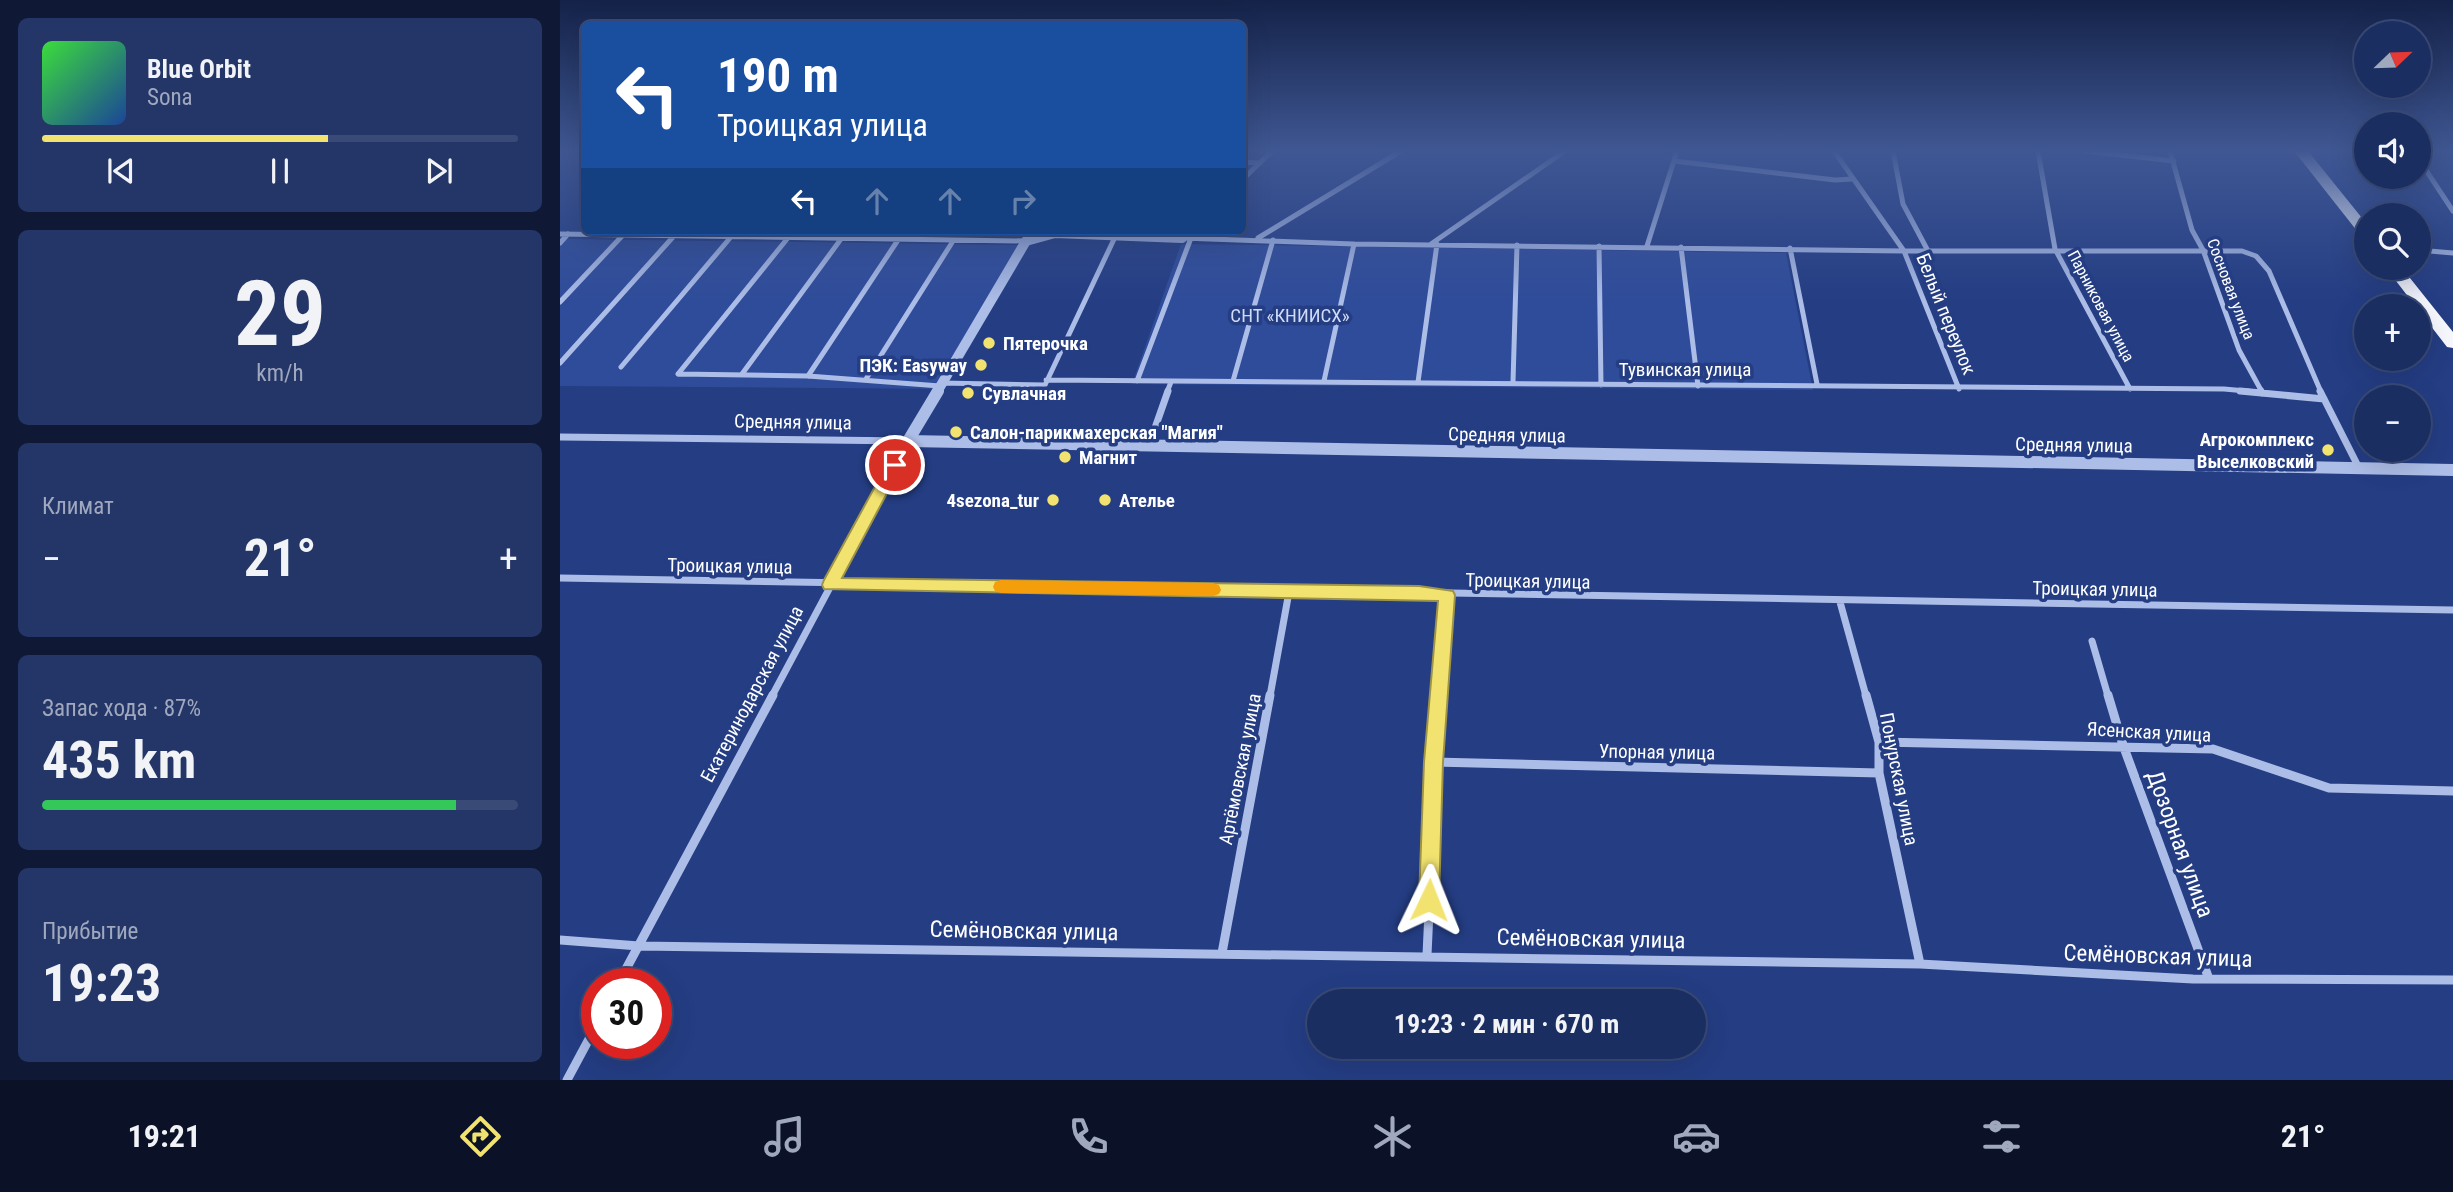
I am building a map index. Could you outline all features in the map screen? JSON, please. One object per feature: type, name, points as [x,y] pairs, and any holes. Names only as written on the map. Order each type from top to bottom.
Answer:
[{"type":"highway","points":[[2341,201],[2354,218]]},
{"type":"highway","points":[[2403,280],[2453,343]]},
{"type":"highway","points":[[2412,280],[2453,331]]},
{"type":"street","points":[[1254,240],[1321,201]]},
{"type":"street","points":[[1418,382],[1434,244],[1494,201]]},
{"type":"street","points":[[1647,246],[1661,201]]},
{"type":"street","name":"Белый переулок","points":[[1868,201],[1904,251],[1959,389]]},
{"type":"street","points":[[1900,201],[1928,251]]},
{"type":"street","name":"Парниковая улица","points":[[2047,201],[2055,249],[2130,389]]},
{"type":"street","name":"Сосновая улица","points":[[2185,201],[2192,230],[2203,250],[2239,350],[2252,379],[2262,393]]},
{"type":"street","points":[[560,234],[581,234]]},
{"type":"street","points":[[560,243],[568,234]]},
{"type":"street","points":[[560,303],[623,235],[953,242],[1028,236]]},
{"type":"street","points":[[1046,382],[1116,235],[1188,235],[1354,244],[1904,251],[2242,251],[2256,256],[2269,271],[2324,399],[2359,468]]},
{"type":"street","points":[[1137,381],[1188,235]]},
{"type":"street","name":"Екатеринодарская улица","points":[[627,968],[908,441],[1028,236]]},
{"type":"street","points":[[560,363],[673,237]]},
{"type":"street","points":[[621,367],[730,238]]},
{"type":"street","name":"Тувинская улица","points":[[787,239],[678,374],[808,376],[941,384],[1324,381],[1698,386],[1817,384],[1959,389],[2224,389],[2324,399]]},
{"type":"street","points":[[742,374],[841,239]]},
{"type":"street","points":[[808,376],[898,240]]},
{"type":"street","points":[[1233,381],[1273,240]]},
{"type":"street","points":[[866,379],[953,242]]},
{"type":"street","points":[[1324,381],[1354,244]]},
{"type":"street","points":[[1513,382],[1517,245]]},
{"type":"street","points":[[1599,246],[1601,385]]},
{"type":"street","points":[[1681,247],[1698,386]]},
{"type":"street","points":[[1790,248],[1817,384]]},
{"type":"street","points":[[2431,251],[2453,253]]},
{"type":"street","points":[[1149,445],[1171,382]]},
{"type":"street","name":"Средняя улица","points":[[560,436],[2453,470]]},
{"type":"street","name":"Троицкая улица","points":[[560,578],[830,585],[2453,610]]},
{"type":"street","name":"Артёмовская улица","points":[[1222,953],[1289,592]]},
{"type":"street","points":[[1427,955],[1434,762],[1447,595]]},
{"type":"street","name":"Понурская улица","points":[[1840,602],[1879,742],[1879,773],[1920,964]]},
{"type":"street","name":"Дозорная улица","points":[[2092,641],[2123,745],[2209,979]]},
{"type":"street","name":"Ясенская улица","points":[[1879,742],[2123,745],[2213,749],[2329,788],[2453,791]]},
{"type":"street","name":"Упорная улица","points":[[1434,762],[1879,773]]},
{"type":"street","name":"Семёновская улица","points":[[560,940],[639,946],[1920,964],[2209,979],[2453,981]]},
{"type":"street","points":[[567,1080],[581,1054]]},
{"type":"green space","points":[[560,239],[1026,245],[944,389],[560,386]]},
{"type":"green space","name":"СНТ «КНИИСХ»","points":[[1181,244],[1786,253],[1813,390],[1132,384]]},
{"type":"slow traffic","points":[[1001,587],[1213,590]]},
{"type":"place","name":"Пятерочка","points":[[989,343]]},
{"type":"place","name":"ПЭК: Easyway","points":[[981,365]]},
{"type":"place","name":"Сувлачная","points":[[968,393]]},
{"type":"place","name":"Салон-парикмахерская \"Магия\"","points":[[956,432]]},
{"type":"place","name":"Агрокомплекс Выселковский","points":[[2328,450]]},
{"type":"place","name":"Магнит","points":[[1065,457]]},
{"type":"place","name":"4sezona_tur","points":[[1053,500]]},
{"type":"place","name":"Ателье","points":[[1105,500]]},
{"type":"route","points":[[895,465],[830,585],[1447,595],[1434,762],[1429,900]]}]
